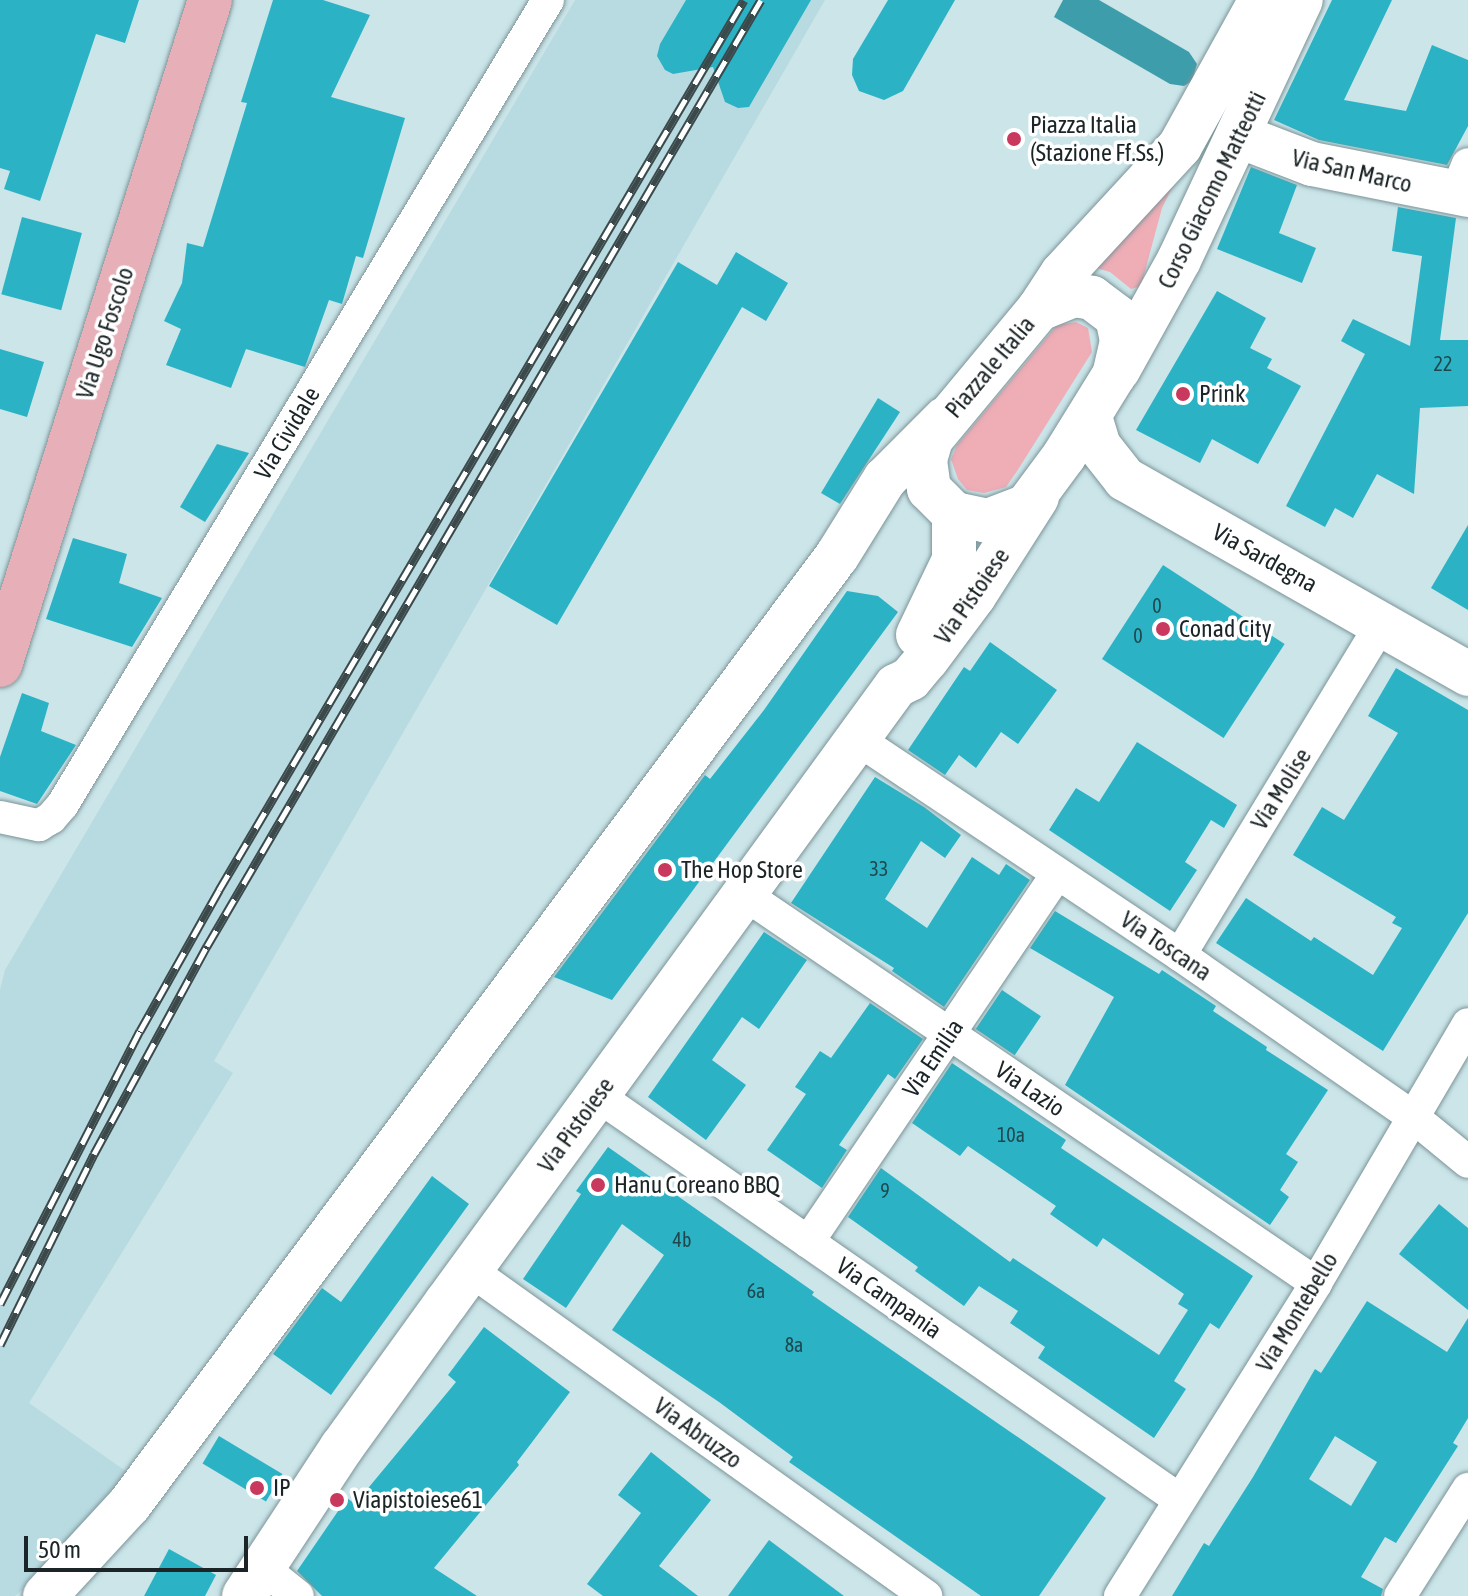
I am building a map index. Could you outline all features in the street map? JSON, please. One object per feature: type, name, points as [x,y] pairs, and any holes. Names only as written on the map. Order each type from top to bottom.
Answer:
[{"type":"main road","name":"Via Ugo Foscolo","points":[[0,665],[210,0]]},
{"type":"main road","name":"Corso Giacomo Matteotti","points":[[1039,309],[1062,274],[1180,146],[1261,0]]},
{"type":"main road","name":"Corso Giacomo Matteotti","points":[[1114,375],[1152,312],[1239,136],[1301,0]]},
{"type":"main road","name":"Via San Marco","points":[[1239,136],[1312,164],[1464,184]]},
{"type":"main road","name":"Piazzale Italia","points":[[1074,295],[1092,298],[1110,310],[1117,317],[1122,341],[1114,375],[1037,497],[1027,506],[1001,518],[948,520],[929,489],[925,460],[931,439],[1039,309],[1074,295]]},
{"type":"main road","name":"Via Sardegna","points":[[1090,417],[1099,446],[1112,468],[1125,479],[1468,674]]},
{"type":"main road","points":[[45,1596],[129,1505],[837,556],[885,479],[945,419]]},
{"type":"main road","name":"Via Pistoiese","points":[[896,686],[910,679],[927,659],[984,582],[1037,497]]},
{"type":"main road","points":[[837,556],[888,512],[948,520],[965,570],[984,582]]},
{"type":"main road","name":"Via Pistoiese","points":[[253,1582],[342,1447],[896,686],[899,670],[949,576],[948,520]]},
{"type":"street","name":"Via Cividale","points":[[0,817],[39,825],[57,812],[548,0]]},
{"type":"street","name":"Via Molise","points":[[1180,955],[1382,623]]},
{"type":"street","name":"Via Toscana","points":[[857,739],[1180,955],[1412,1116],[1468,1162]]},
{"type":"street","name":"Via Emilia","points":[[808,1242],[1057,874]]},
{"type":"street","name":"Via Lazio","points":[[744,894],[1316,1283]]},
{"type":"street","name":"Via Montebello","points":[[1120,1596],[1316,1283],[1468,1024]]},
{"type":"street","name":"Via Campania","points":[[598,1096],[1180,1500]]},
{"type":"street","name":"Via Abruzzo","points":[[470,1270],[926,1596]]},
{"type":"street","points":[[1400,1596],[1468,1489]]},
{"type":"street","points":[[253,1582],[298,1596]]},
{"type":"shaded area","points":[[575,0],[825,0],[214,1061],[233,1073],[29,1403],[127,1472],[40,1574],[15,1596],[0,1596],[0,990],[5,970]]},
{"type":"shaded area","points":[[1179,174],[1162,208],[1141,286],[1131,289],[1110,272],[1093,267]]},
{"type":"shaded area","points":[[1076,322],[1088,328],[1092,352],[1019,468],[1006,487],[984,493],[967,490],[958,479],[951,459],[957,445],[1057,325]]},
{"type":"water","points":[[1063,0],[1099,0],[1189,52],[1197,64],[1192,81],[1184,86],[1170,84],[1054,17]]},
{"type":"building","points":[[0,0],[139,0],[125,43],[96,34],[40,201],[4,189],[10,171],[0,168]]},
{"type":"building","points":[[273,0],[323,0],[370,15],[331,97],[405,118],[363,258],[356,256],[342,304],[329,300],[305,367],[246,349],[231,388],[166,365],[181,329],[164,321],[182,283],[187,243],[203,247],[247,103],[241,102]]},
{"type":"building","points":[[686,0],[811,0],[749,107],[738,108],[725,102],[713,67],[673,74],[665,70],[657,56],[660,44]]},
{"type":"building","points":[[888,0],[955,0],[903,91],[884,100],[859,91],[852,75],[853,59]]},
{"type":"building","points":[[1332,0],[1392,0],[1344,100],[1406,111],[1432,45],[1468,60],[1468,126],[1447,165],[1319,140],[1274,120]]},
{"type":"building","points":[[1251,167],[1297,185],[1279,233],[1316,248],[1302,283],[1217,249]]},
{"type":"building","points":[[1398,207],[1456,218],[1440,340],[1468,340],[1468,406],[1420,408],[1414,494],[1377,474],[1353,518],[1335,508],[1325,527],[1286,506],[1365,354],[1341,341],[1353,319],[1410,346],[1422,256],[1392,251]]},
{"type":"building","points":[[22,217],[82,233],[61,310],[1,294]]},
{"type":"building","points":[[736,252],[788,283],[766,321],[742,307],[557,625],[489,586],[678,262],[717,285]]},
{"type":"building","points":[[1217,291],[1266,318],[1250,348],[1272,359],[1267,368],[1301,386],[1258,464],[1212,439],[1200,463],[1136,430]]},
{"type":"building","points":[[0,349],[44,362],[27,417],[0,409]]},
{"type":"building","points":[[878,398],[900,412],[840,504],[821,493]]},
{"type":"building","points":[[217,444],[249,453],[205,522],[180,507]]},
{"type":"building","points":[[1468,525],[1468,610],[1431,588]]},
{"type":"building","points":[[73,538],[127,554],[119,583],[162,598],[132,647],[46,619]]},
{"type":"building","points":[[1163,565],[1285,644],[1224,738],[1102,659]]},
{"type":"building","points":[[847,591],[878,596],[898,612],[612,1000],[554,977],[705,775],[710,779],[764,710]]},
{"type":"building","points":[[990,642],[1057,690],[1018,744],[1001,732],[976,768],[959,755],[945,775],[908,750],[964,667],[970,671]]},
{"type":"building","points":[[1396,668],[1468,710],[1468,913],[1383,1051],[1216,943],[1246,898],[1311,941],[1314,937],[1373,975],[1402,928],[1392,923],[1396,917],[1293,855],[1322,807],[1344,820],[1398,733],[1368,716]]},
{"type":"building","points":[[22,693],[49,703],[41,731],[76,745],[37,804],[0,791],[0,757]]},
{"type":"building","points":[[1137,742],[1237,805],[1224,828],[1211,820],[1185,862],[1197,870],[1170,911],[1049,830],[1076,788],[1099,802]]},
{"type":"building","points":[[875,777],[924,807],[961,835],[945,858],[921,841],[885,899],[927,928],[972,857],[999,875],[1006,864],[1030,880],[944,1007],[892,971],[894,968],[791,903]]},
{"type":"building","points":[[1055,911],[1159,974],[1162,970],[1216,1006],[1213,1011],[1267,1047],[1266,1050],[1328,1090],[1286,1154],[1298,1162],[1280,1190],[1289,1197],[1270,1225],[1065,1085],[1114,997],[1030,948]]},
{"type":"building","points":[[764,932],[807,960],[759,1029],[742,1017],[712,1060],[746,1085],[706,1140],[648,1097]]},
{"type":"building","points":[[1002,990],[1041,1016],[1015,1055],[976,1029]]},
{"type":"building","points":[[870,1003],[923,1039],[895,1079],[888,1074],[839,1145],[847,1150],[822,1188],[767,1150],[806,1094],[795,1087],[820,1051],[831,1058]]},
{"type":"building","points":[[952,1063],[1066,1140],[1061,1148],[1253,1276],[1219,1329],[1210,1323],[1174,1381],[1186,1389],[1154,1438],[1038,1358],[1045,1347],[1010,1323],[1018,1311],[979,1286],[964,1306],[915,1271],[918,1267],[848,1217],[881,1168],[1010,1262],[1013,1258],[1159,1355],[1188,1310],[1178,1304],[1184,1294],[1103,1238],[1097,1247],[1050,1214],[1056,1206],[968,1146],[960,1156],[912,1123]]},
{"type":"building","points":[[608,1147],[814,1292],[812,1295],[1106,1498],[1039,1596],[981,1596],[789,1462],[793,1457],[719,1402],[612,1330],[664,1255],[622,1224],[566,1308],[523,1279],[581,1194],[576,1191]]},
{"type":"building","points":[[432,1176],[469,1204],[331,1395],[273,1354],[322,1288],[341,1302]]},
{"type":"building","points":[[1439,1204],[1468,1228],[1468,1310],[1399,1254]]},
{"type":"building","points":[[1367,1301],[1447,1352],[1468,1318],[1468,1418],[1453,1443],[1458,1446],[1396,1543],[1385,1537],[1361,1577],[1383,1589],[1381,1596],[1172,1596],[1204,1543],[1209,1546],[1253,1477],[1315,1369],[1321,1373]],"holes":[[[1335,1436],[1377,1462],[1351,1506],[1309,1479]]]},
{"type":"building","points":[[484,1327],[570,1392],[517,1462],[519,1465],[434,1568],[477,1596],[322,1596],[297,1571],[347,1498],[355,1504],[456,1382],[448,1375]]},
{"type":"building","points":[[219,1436],[282,1474],[266,1502],[203,1463]]},
{"type":"building","points":[[651,1452],[711,1500],[659,1566],[698,1596],[603,1596],[587,1584],[641,1513],[618,1495]]},
{"type":"building","points":[[769,1540],[844,1596],[728,1596]]},
{"type":"building","points":[[169,1549],[216,1575],[205,1596],[144,1596]]},
{"type":"railway","points":[[0,1304],[140,1031],[219,890],[744,0]]},
{"type":"railway","points":[[0,1345],[94,1154],[207,946],[761,0]]},
{"type":"place","name":"Piazza Italia (Stazione Ff.Ss.)","points":[[1014,139]]},
{"type":"place","name":"Prink","points":[[1183,394]]},
{"type":"place","name":"Conad City","points":[[1163,629]]},
{"type":"place","name":"The Hop Store","points":[[665,870]]},
{"type":"place","name":"Hanu Coreano BBQ","points":[[598,1185]]},
{"type":"place","name":"IP","points":[[257,1488]]},
{"type":"place","name":"Viapistoiese61","points":[[337,1500]]}]
